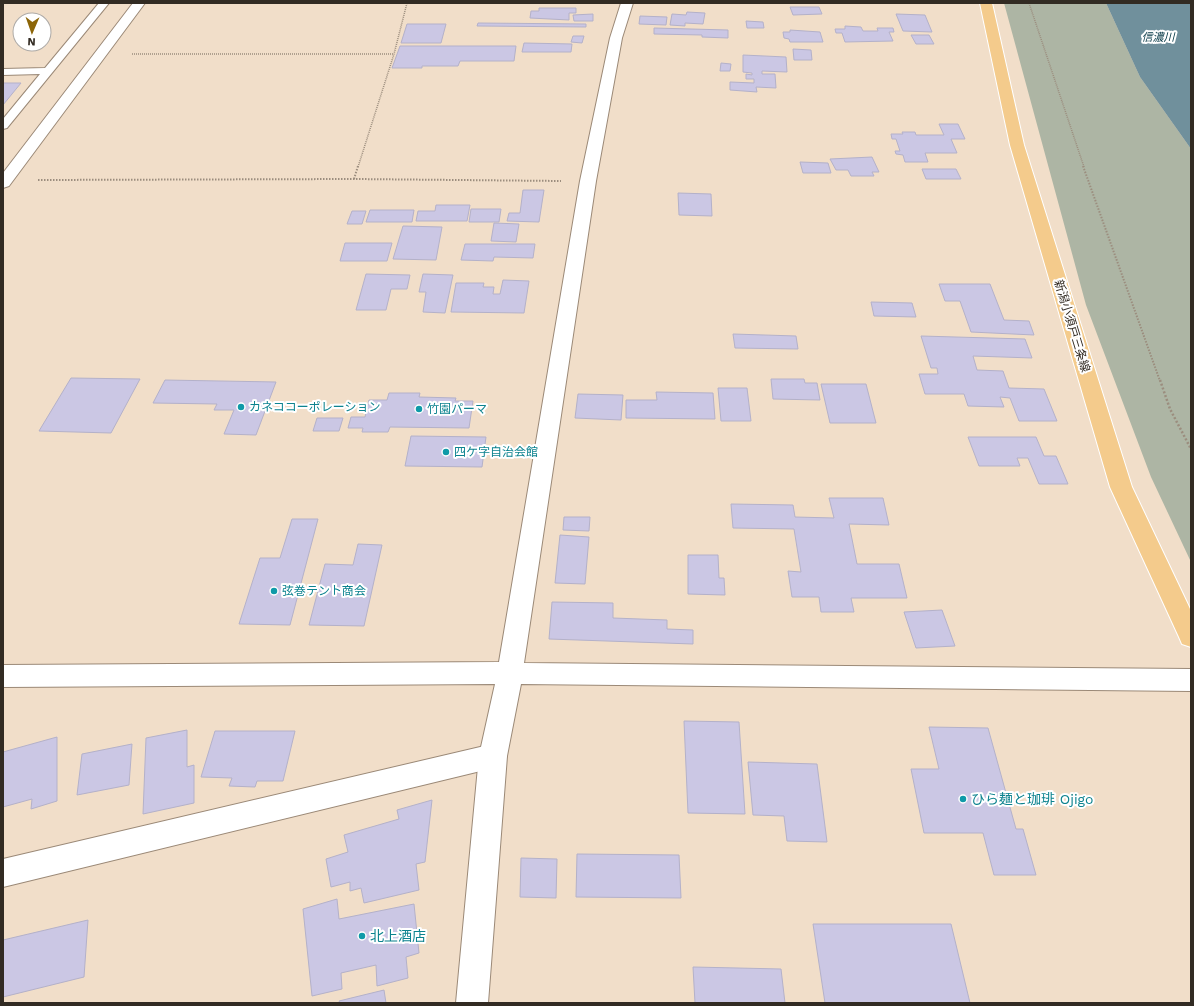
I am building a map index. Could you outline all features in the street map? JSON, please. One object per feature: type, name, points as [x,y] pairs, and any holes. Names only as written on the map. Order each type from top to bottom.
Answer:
[{"type":"main road","name":"新潟小須戸三条線","points":[[986,3],[1017,145],[1121,487],[1191,637]]},
{"type":"street","points":[[4,182],[138,3]]},
{"type":"street","points":[[472,1003],[493,756],[510,673],[588,181],[616,38],[627,3]]},
{"type":"street","points":[[3,676],[510,673],[1191,680]]},
{"type":"street","points":[[3,873],[493,756]]},
{"type":"lane","points":[[3,126],[104,3]]},
{"type":"lane","points":[[3,72],[48,71]]},
{"type":"path","points":[[354,179],[394,54],[407,3]]},
{"type":"path","points":[[1029,3],[1067,121],[1167,402],[1191,449]]},
{"type":"path","points":[[99,54],[394,54]]},
{"type":"path","points":[[4,182],[354,179],[588,181]]},
{"type":"green space","points":[[1004,3],[1106,3],[1140,77],[1191,149],[1191,562],[1151,477],[1086,305]]},
{"type":"water","name":"信濃川","points":[[1106,3],[1191,3],[1191,149],[1140,77]]},
{"type":"building","points":[[790,7],[819,7],[822,14],[793,15]]},
{"type":"building","points":[[539,8],[576,8],[576,13],[569,13],[569,20],[530,18],[531,11],[539,11]]},
{"type":"building","points":[[687,12],[705,13],[703,24],[685,23],[685,26],[670,25],[672,14],[686,15]]},
{"type":"building","points":[[593,14],[593,21],[574,21],[573,15]]},
{"type":"building","points":[[896,14],[925,15],[932,32],[903,31]]},
{"type":"building","points":[[640,16],[667,17],[666,25],[639,24]]},
{"type":"building","points":[[746,21],[763,22],[764,28],[747,28]]},
{"type":"building","points":[[478,23],[586,24],[586,27],[477,26]]},
{"type":"building","points":[[407,24],[446,24],[441,43],[401,43]]},
{"type":"building","points":[[845,26],[861,27],[863,31],[878,31],[877,28],[893,28],[894,32],[889,32],[893,41],[845,42],[842,33],[836,33],[835,29],[845,29]]},
{"type":"building","points":[[654,28],[728,30],[728,38],[702,37],[702,35],[654,34]]},
{"type":"building","points":[[790,30],[820,32],[823,42],[790,42],[789,39],[784,38],[783,32],[790,32]]},
{"type":"building","points":[[911,35],[929,35],[934,44],[916,44]]},
{"type":"building","points":[[573,36],[584,36],[582,43],[571,42]]},
{"type":"building","points":[[524,43],[572,44],[571,52],[522,52]]},
{"type":"building","points":[[400,46],[516,46],[514,61],[460,61],[458,66],[392,68]]},
{"type":"building","points":[[793,49],[811,50],[812,60],[794,60]]},
{"type":"building","points":[[743,55],[786,57],[787,72],[762,71],[762,74],[775,74],[776,88],[756,87],[757,92],[730,90],[730,82],[754,83],[754,79],[746,79],[746,74],[752,75],[752,73],[743,72]]},
{"type":"building","points":[[721,63],[731,64],[730,71],[720,71]]},
{"type":"building","points":[[3,83],[21,83],[3,105]]},
{"type":"building","points":[[939,124],[958,124],[965,139],[951,139],[957,153],[925,153],[928,162],[905,162],[903,155],[896,154],[895,151],[900,151],[896,139],[892,139],[891,134],[915,132],[916,135],[944,135]]},
{"type":"building","points":[[872,157],[879,172],[872,172],[874,176],[851,176],[848,170],[836,170],[830,159]]},
{"type":"building","points":[[800,162],[828,163],[831,173],[803,173]]},
{"type":"building","points":[[922,169],[956,169],[961,179],[926,179]]},
{"type":"building","points":[[523,190],[544,190],[539,222],[507,221],[509,213],[520,213]]},
{"type":"building","points":[[678,193],[711,194],[712,216],[679,215]]},
{"type":"building","points":[[436,205],[470,205],[467,221],[416,221],[418,211],[435,211]]},
{"type":"building","points":[[471,209],[501,209],[499,222],[469,222]]},
{"type":"building","points":[[370,210],[414,210],[412,222],[366,222]]},
{"type":"building","points":[[352,211],[366,211],[362,224],[347,224]]},
{"type":"building","points":[[494,223],[519,224],[516,242],[491,241]]},
{"type":"building","points":[[403,226],[442,227],[436,260],[393,259]]},
{"type":"building","points":[[345,243],[392,243],[387,261],[340,261]]},
{"type":"building","points":[[465,244],[535,244],[533,258],[494,257],[493,261],[461,260]]},
{"type":"building","points":[[366,274],[410,275],[407,289],[391,289],[386,310],[356,310]]},
{"type":"building","points":[[423,274],[453,275],[445,313],[423,312],[426,292],[419,292]]},
{"type":"building","points":[[503,280],[529,281],[524,313],[451,312],[456,283],[484,283],[483,287],[494,287],[493,294],[500,294]]},
{"type":"building","points":[[939,284],[990,284],[1004,320],[1029,321],[1034,335],[971,332],[960,301],[945,301]]},
{"type":"building","points":[[871,302],[912,303],[916,317],[874,316]]},
{"type":"building","points":[[733,334],[796,336],[798,349],[735,348]]},
{"type":"building","points":[[921,336],[1025,339],[1032,358],[973,356],[977,370],[1003,371],[1009,388],[1044,389],[1057,421],[1019,421],[1010,398],[1000,397],[1004,407],[968,406],[964,394],[925,394],[919,374],[938,374],[937,368],[931,368]]},
{"type":"building","points":[[71,378],[140,379],[111,433],[39,431]]},
{"type":"building","points":[[771,379],[804,379],[805,383],[817,383],[820,400],[773,399]]},
{"type":"building","name":"カネココーポレーション","points":[[165,380],[276,382],[256,435],[224,434],[234,410],[214,410],[217,404],[153,403]]},
{"type":"building","points":[[821,384],[866,384],[876,423],[830,423]]},
{"type":"building","points":[[718,388],[747,388],[751,421],[721,421]]},
{"type":"building","points":[[656,392],[713,393],[715,419],[626,418],[626,400],[657,400]]},
{"type":"building","name":"竹園パーマ","points":[[389,393],[420,393],[419,397],[456,398],[455,401],[473,401],[469,428],[390,427],[388,432],[362,432],[363,428],[348,428],[351,417],[365,417],[369,400],[387,400]]},
{"type":"building","points":[[578,394],[623,395],[621,420],[575,418]]},
{"type":"building","points":[[317,418],[343,418],[339,431],[313,431]]},
{"type":"building","name":"四ケ字自治会館","points":[[411,436],[486,437],[482,467],[405,466]]},
{"type":"building","points":[[968,437],[1036,437],[1044,456],[1056,456],[1068,484],[1039,484],[1028,458],[1017,458],[1020,466],[979,466]]},
{"type":"building","points":[[829,498],[883,498],[889,525],[849,524],[857,564],[899,564],[907,598],[851,598],[854,612],[821,612],[819,597],[792,597],[788,571],[801,572],[794,529],[733,528],[731,504],[793,505],[795,517],[834,518]]},
{"type":"building","points":[[564,517],[590,517],[589,531],[563,530]]},
{"type":"building","name":"弦巻テント商会","points":[[292,519],[318,519],[290,625],[239,624],[260,558],[280,558]]},
{"type":"building","points":[[560,535],[589,537],[585,584],[555,583]]},
{"type":"building","points":[[358,544],[382,545],[364,626],[309,625],[325,564],[353,565]]},
{"type":"building","points":[[688,555],[718,555],[719,578],[724,578],[725,595],[688,594]]},
{"type":"building","points":[[552,602],[613,603],[613,618],[667,620],[667,629],[693,630],[693,644],[549,639]]},
{"type":"building","points":[[942,610],[955,646],[916,648],[904,612]]},
{"type":"building","points":[[684,721],[739,722],[745,814],[688,813]]},
{"type":"building","name":"ひら麺と珈琲 Ojigo","points":[[929,727],[988,728],[1016,829],[1023,829],[1036,875],[994,875],[983,833],[924,833],[911,769],[939,769]]},
{"type":"building","points":[[187,730],[187,767],[194,765],[194,803],[143,814],[146,738]]},
{"type":"building","points":[[215,731],[295,731],[283,781],[257,781],[255,787],[229,786],[232,778],[201,777]]},
{"type":"building","points":[[57,737],[57,801],[31,809],[32,799],[3,807],[3,752]]},
{"type":"building","points":[[132,744],[129,785],[77,795],[82,754]]},
{"type":"building","points":[[748,762],[817,764],[827,842],[787,841],[784,816],[753,815]]},
{"type":"building","points":[[432,800],[425,862],[416,864],[419,890],[364,903],[361,888],[350,891],[350,882],[331,887],[326,859],[348,852],[344,835],[399,819],[397,810]]},
{"type":"building","points":[[577,854],[679,855],[681,898],[576,897]]},
{"type":"building","points":[[521,858],[557,859],[556,898],[520,897]]},
{"type":"building","name":"北上酒店","points":[[337,899],[339,919],[414,904],[419,953],[406,957],[408,978],[377,986],[376,965],[341,973],[342,989],[312,996],[303,909]]},
{"type":"building","points":[[88,920],[84,977],[3,997],[3,940]]},
{"type":"building","points":[[813,924],[951,924],[970,1003],[825,1003]]},
{"type":"building","points":[[693,967],[781,969],[785,1003],[695,1003]]},
{"type":"building","points":[[384,990],[386,1003],[340,1003],[339,1001]]},
{"type":"place","name":"カネココーポレーション","points":[[241,407]]},
{"type":"place","name":"竹園パーマ","points":[[419,409]]},
{"type":"place","name":"四ケ字自治会館","points":[[446,452]]},
{"type":"place","name":"弦巻テント商会","points":[[274,591]]},
{"type":"place","name":"ひら麺と珈琲 Ojigo","points":[[963,799]]},
{"type":"place","name":"北上酒店","points":[[362,936]]}]
